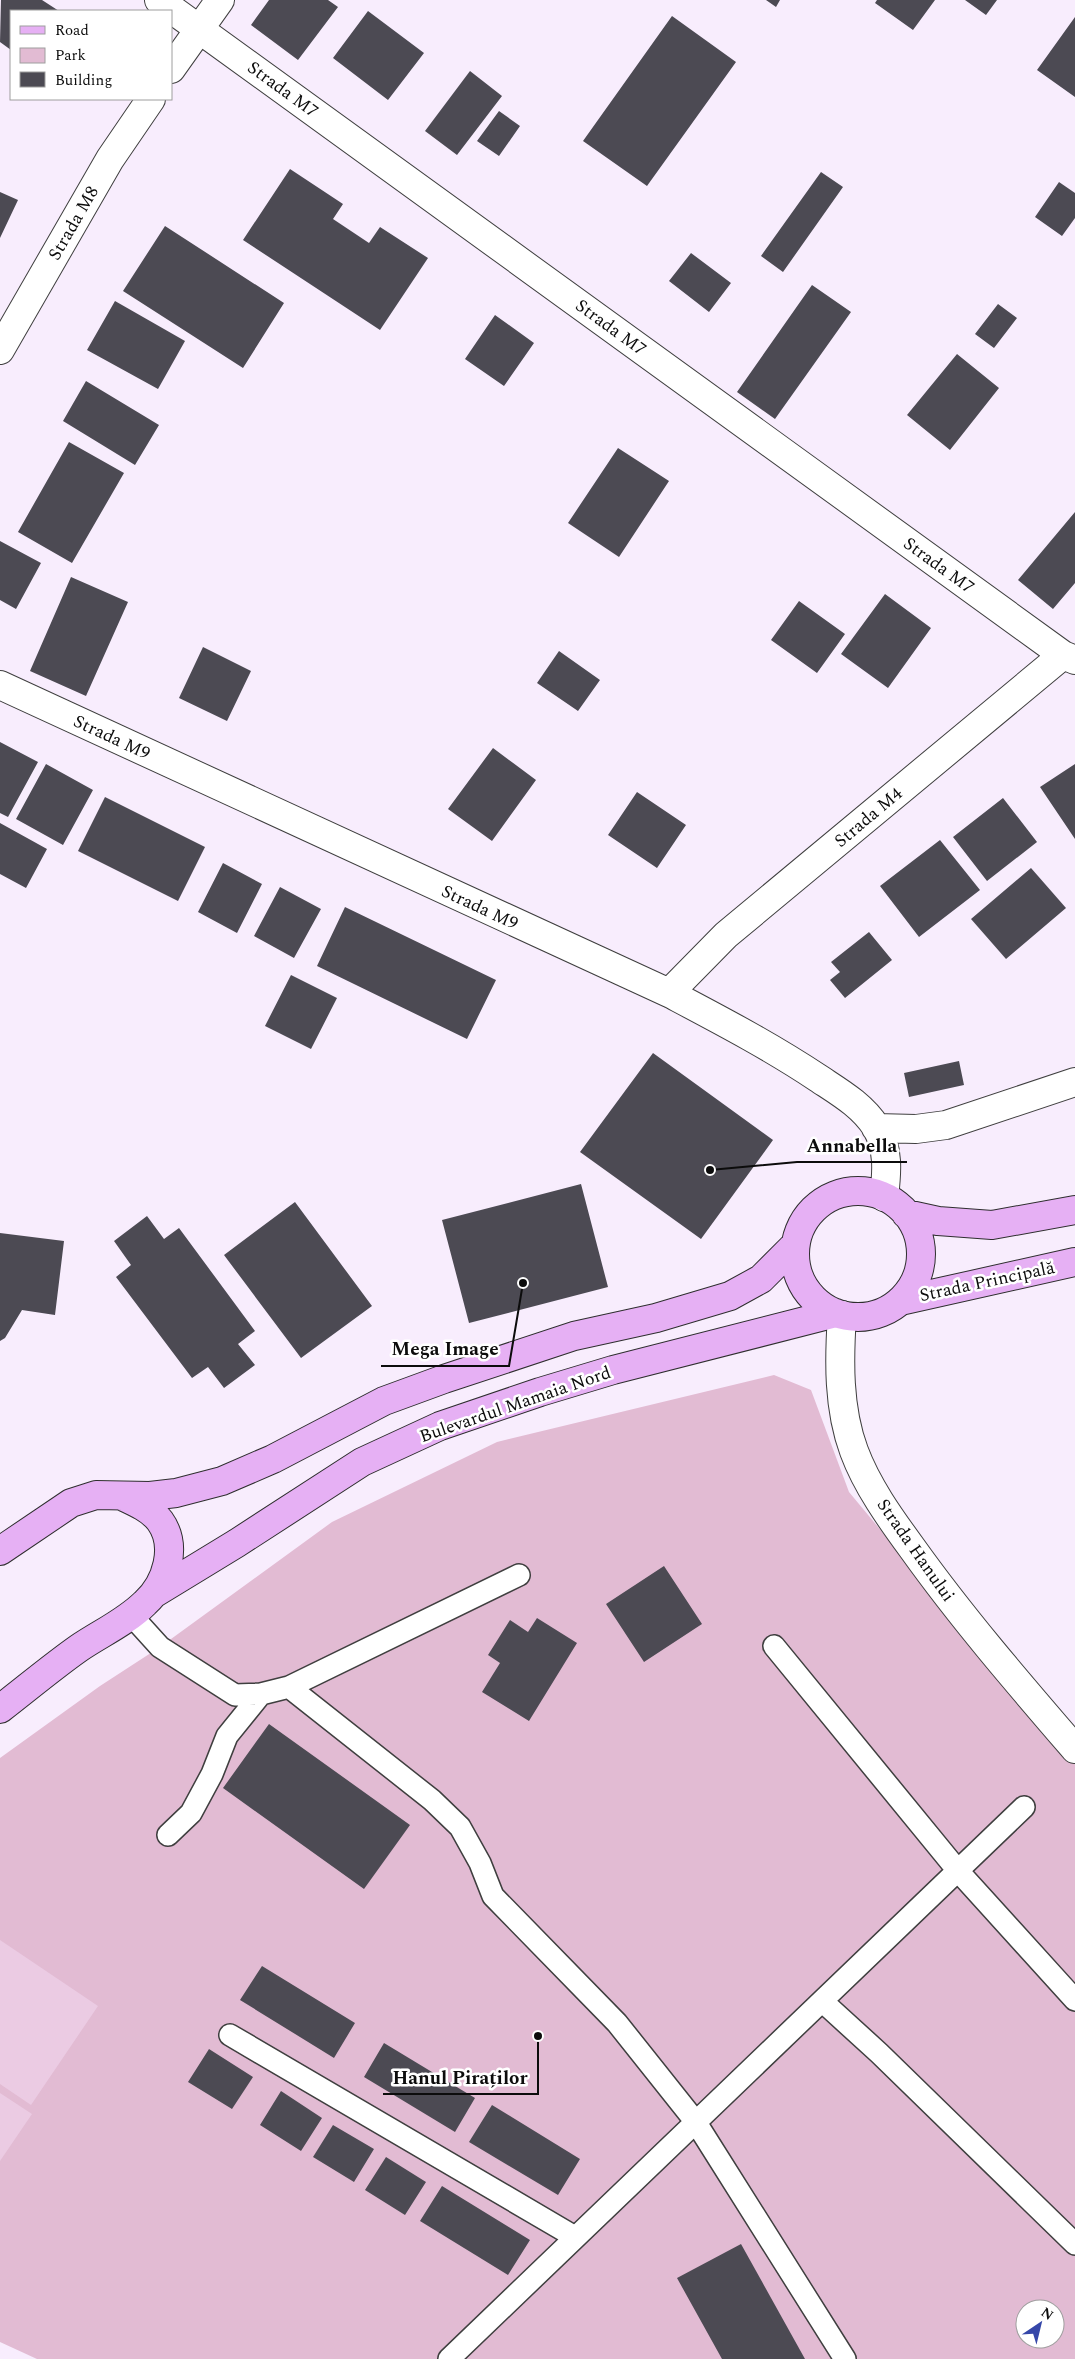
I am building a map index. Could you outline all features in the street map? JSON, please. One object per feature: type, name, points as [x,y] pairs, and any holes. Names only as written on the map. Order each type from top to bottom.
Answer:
[{"type":"main road","points":[[846,1192],[865,1192],[884,1197],[896,1204],[906,1214],[920,1243],[920,1259],[917,1275],[910,1289],[900,1301],[877,1314],[865,1316],[839,1314],[821,1306],[799,1279],[795,1262],[795,1245],[801,1226],[812,1211],[828,1199],[846,1192]]},
{"type":"main road","points":[[906,1214],[946,1222],[992,1225],[1075,1210]]},
{"type":"main road","points":[[0,1551],[71,1503],[96,1495],[150,1496],[176,1493],[222,1481],[273,1459],[384,1401],[444,1379],[574,1336],[690,1308],[730,1296],[746,1288],[776,1265],[795,1245]]},
{"type":"main road","name":"Strada Principală","points":[[900,1301],[1075,1262]]},
{"type":"main road","name":"Bulevardul Mamaia Nord","points":[[154,1593],[237,1544],[362,1462],[440,1426],[595,1376],[764,1331],[839,1314]]},
{"type":"main road","points":[[0,1709],[79,1648],[131,1615],[154,1593],[164,1576],[170,1556],[168,1536],[159,1520],[142,1506],[120,1495]]},
{"type":"street","name":"Strada M7","points":[[158,0],[1069,658]]},
{"type":"street","points":[[172,68],[220,0]]},
{"type":"street","name":"Strada M8","points":[[0,350],[110,159],[150,100]]},
{"type":"street","name":"Strada M4","points":[[669,993],[726,935],[1069,658]]},
{"type":"street","name":"Strada M9","points":[[0,685],[669,993],[773,1048],[862,1108],[876,1128],[885,1148],[888,1170],[884,1197]]},
{"type":"street","points":[[876,1128],[916,1129],[946,1125],[1075,1082]]},
{"type":"street","name":"Strada Hanului","points":[[839,1314],[840,1372],[843,1406],[854,1451],[882,1507],[936,1582],[1075,1749]]},
{"type":"lane","points":[[131,1615],[160,1647],[199,1674],[235,1695],[261,1694],[289,1687],[520,1575]]},
{"type":"lane","points":[[774,1646],[958,1872],[1075,2000]]},
{"type":"lane","points":[[289,1687],[432,1800],[460,1827],[480,1863],[493,1896],[617,2023],[695,2121],[845,2359]]},
{"type":"lane","points":[[168,1835],[191,1813],[212,1774],[227,1736],[261,1694]]},
{"type":"lane","points":[[449,2359],[1024,1807]]},
{"type":"lane","points":[[822,2001],[879,2053],[1075,2244]]},
{"type":"lane","points":[[230,2036],[575,2237]]},
{"type":"green space","points":[[774,1375],[811,1390],[849,1492],[1075,1764],[1075,2359],[37,2359],[0,2342],[0,1758],[100,1686],[160,1647],[332,1522],[497,1442]]},
{"type":"shaded area","points":[[0,1940],[98,2006],[31,2105],[0,2084]]},
{"type":"shaded area","points":[[0,2093],[32,2114],[0,2161]]},
{"type":"building","points":[[1,0],[42,0],[57,10],[10,10],[10,49],[0,42]]},
{"type":"building","points":[[269,0],[328,0],[338,7],[298,60],[251,25]]},
{"type":"building","points":[[766,0],[780,0],[776,7]]},
{"type":"building","points":[[877,0],[935,0],[913,30],[875,3]]},
{"type":"building","points":[[965,0],[997,0],[986,15]]},
{"type":"building","points":[[368,11],[424,53],[388,100],[333,58]]},
{"type":"building","points":[[672,16],[736,62],[647,186],[583,141]]},
{"type":"building","points":[[1075,17],[1075,97],[1037,70]]},
{"type":"building","points":[[470,71],[502,96],[457,155],[425,131]]},
{"type":"building","points":[[499,111],[520,126],[499,156],[477,141]]},
{"type":"building","points":[[290,169],[343,204],[333,219],[369,243],[380,227],[428,258],[380,330],[243,240]]},
{"type":"building","points":[[821,172],[843,187],[783,272],[761,256]]},
{"type":"building","points":[[1059,182],[1075,193],[1075,218],[1062,236],[1035,217]]},
{"type":"building","points":[[0,192],[18,200],[0,238]]},
{"type":"building","points":[[165,226],[284,303],[243,368],[123,291]]},
{"type":"building","points":[[691,253],[731,283],[709,312],[669,281]]},
{"type":"building","points":[[812,285],[851,312],[775,419],[737,392]]},
{"type":"building","points":[[115,301],[185,341],[158,389],[87,350]]},
{"type":"building","points":[[998,304],[1017,318],[994,348],[975,334]]},
{"type":"building","points":[[495,315],[534,343],[504,386],[465,359]]},
{"type":"building","points":[[957,354],[999,388],[950,450],[907,415]]},
{"type":"building","points":[[86,381],[159,425],[135,465],[63,421]]},
{"type":"building","points":[[69,442],[124,473],[72,563],[18,532]]},
{"type":"building","points":[[618,448],[669,481],[619,557],[568,523]]},
{"type":"building","points":[[1075,512],[1075,583],[1053,609],[1018,580]]},
{"type":"building","points":[[0,541],[41,563],[16,609],[0,600]]},
{"type":"building","points":[[71,577],[128,602],[86,696],[30,671]]},
{"type":"building","points":[[885,594],[931,628],[888,688],[841,654]]},
{"type":"building","points":[[799,601],[845,634],[817,673],[771,640]]},
{"type":"building","points":[[203,647],[251,671],[227,721],[179,698]]},
{"type":"building","points":[[559,651],[600,680],[578,711],[537,683]]},
{"type":"building","points":[[0,742],[38,762],[8,817],[0,813]]},
{"type":"building","points":[[493,748],[536,780],[492,841],[448,809]]},
{"type":"building","points":[[46,764],[93,790],[63,845],[16,819]]},
{"type":"building","points":[[1075,764],[1075,839],[1040,787]]},
{"type":"building","points":[[637,792],[686,825],[657,868],[608,835]]},
{"type":"building","points":[[105,797],[205,847],[178,901],[78,851]]},
{"type":"building","points":[[1003,798],[1037,842],[987,881],[953,837]]},
{"type":"building","points":[[0,823],[47,849],[26,888],[0,874]]},
{"type":"building","points":[[940,840],[980,890],[919,937],[880,886]]},
{"type":"building","points":[[223,863],[262,884],[237,933],[198,912]]},
{"type":"building","points":[[1031,868],[1066,908],[1006,959],[971,919]]},
{"type":"building","points":[[280,887],[321,909],[294,958],[254,936]]},
{"type":"building","points":[[345,907],[496,980],[467,1039],[317,966]]},
{"type":"building","points":[[869,932],[892,960],[845,998],[830,980],[840,972],[831,962]]},
{"type":"building","points":[[291,975],[337,998],[311,1049],[265,1026]]},
{"type":"building","points":[[653,1053],[773,1140],[701,1239],[580,1152]]},
{"type":"building","points":[[959,1061],[964,1085],[909,1097],[904,1073]]},
{"type":"building","points":[[581,1184],[608,1287],[469,1323],[442,1220]]},
{"type":"building","points":[[295,1202],[372,1306],[301,1358],[224,1255]]},
{"type":"building","points":[[147,1216],[164,1239],[179,1228],[255,1331],[238,1344],[255,1365],[224,1388],[208,1367],[192,1378],[116,1277],[131,1265],[114,1241]]},
{"type":"building","points":[[0,1233],[64,1241],[55,1315],[22,1310],[5,1338],[0,1341]]},
{"type":"building","points":[[664,1566],[702,1624],[644,1662],[606,1604]]},
{"type":"building","points":[[537,1618],[577,1643],[529,1721],[482,1692],[500,1663],[488,1655],[510,1620],[528,1632]]},
{"type":"building","points":[[269,1724],[410,1825],[364,1889],[223,1788]]},
{"type":"building","points":[[262,1966],[355,2023],[334,2058],[240,2000]]},
{"type":"building","points":[[384,2043],[475,2098],[455,2132],[364,2077]]},
{"type":"building","points":[[209,2049],[253,2077],[232,2109],[188,2082]]},
{"type":"building","points":[[281,2091],[322,2118],[301,2151],[260,2125]]},
{"type":"building","points":[[492,2105],[580,2159],[558,2195],[469,2142]]},
{"type":"building","points":[[333,2125],[374,2149],[354,2182],[313,2157]]},
{"type":"building","points":[[386,2157],[426,2182],[405,2215],[365,2190]]},
{"type":"building","points":[[442,2186],[530,2240],[508,2275],[420,2221]]},
{"type":"building","points":[[741,2244],[805,2359],[722,2359],[677,2278]]},
{"type":"place","name":"Annabella","points":[[710,1170]]},
{"type":"place","name":"Mega Image","points":[[523,1283]]},
{"type":"place","name":"Hanul Piraților","points":[[538,2036]]}]
